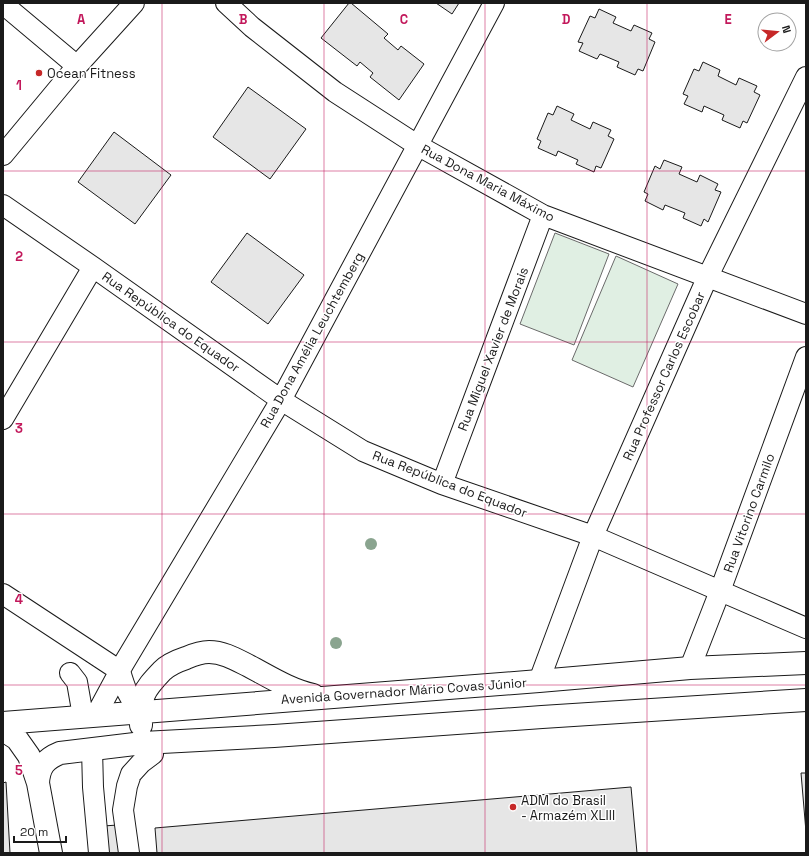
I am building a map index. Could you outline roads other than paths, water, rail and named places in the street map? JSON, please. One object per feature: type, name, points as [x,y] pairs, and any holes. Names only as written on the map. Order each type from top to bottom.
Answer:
[{"type":"main road","points":[[148,748],[141,729],[142,697],[146,688],[166,667],[177,660],[209,652],[224,654],[297,690],[324,698]]},
{"type":"main road","name":"Avenida Governador Mário Covas Júnior","points":[[3,722],[324,698],[690,668],[806,663]]},
{"type":"main road","points":[[38,782],[42,765],[52,756],[60,753],[92,749],[148,748],[274,736],[806,700]]},
{"type":"main road","points":[[3,730],[17,739],[30,756],[38,782],[51,853]]},
{"type":"main road","points":[[148,748],[182,756],[199,754],[274,736]]},
{"type":"street","points":[[3,155],[77,66],[134,3]]},
{"type":"street","name":"Rua Dona Maria Máximo","points":[[226,3],[252,27],[335,92],[417,145],[544,215],[806,314]]},
{"type":"street","name":"Rua Dona Amélia Leuchtemberg","points":[[89,716],[120,671],[281,400],[494,3]]},
{"type":"street","points":[[3,4],[77,66]]},
{"type":"street","name":"Rua Professor Carlos Escobar","points":[[539,681],[593,536],[708,276],[806,78]]},
{"type":"street","name":"Rua República do Equador","points":[[3,205],[281,400],[363,451],[442,484],[593,536],[806,628]]},
{"type":"street","name":"Rua Miguel Xavier de Morais","points":[[442,484],[544,215]]},
{"type":"street","points":[[3,419],[93,267]]},
{"type":"street","name":"Rua Vitorino Carmilo","points":[[690,668],[806,357]]},
{"type":"street","points":[[3,594],[120,671],[125,689],[131,701],[141,712]]},
{"type":"street","points":[[70,673],[77,682],[89,716]]},
{"type":"street","points":[[244,744],[392,736],[806,709]]},
{"type":"street","points":[[129,853],[123,810],[127,786],[131,774],[141,763],[148,748]]},
{"type":"street","points":[[92,749],[93,787],[99,853]]},
{"type":"place","name":"Ocean Fitness","points":[[39,73]]},
{"type":"place","name":"ADM do Brasil - Armazém XLIII","points":[[513,807]]}]
